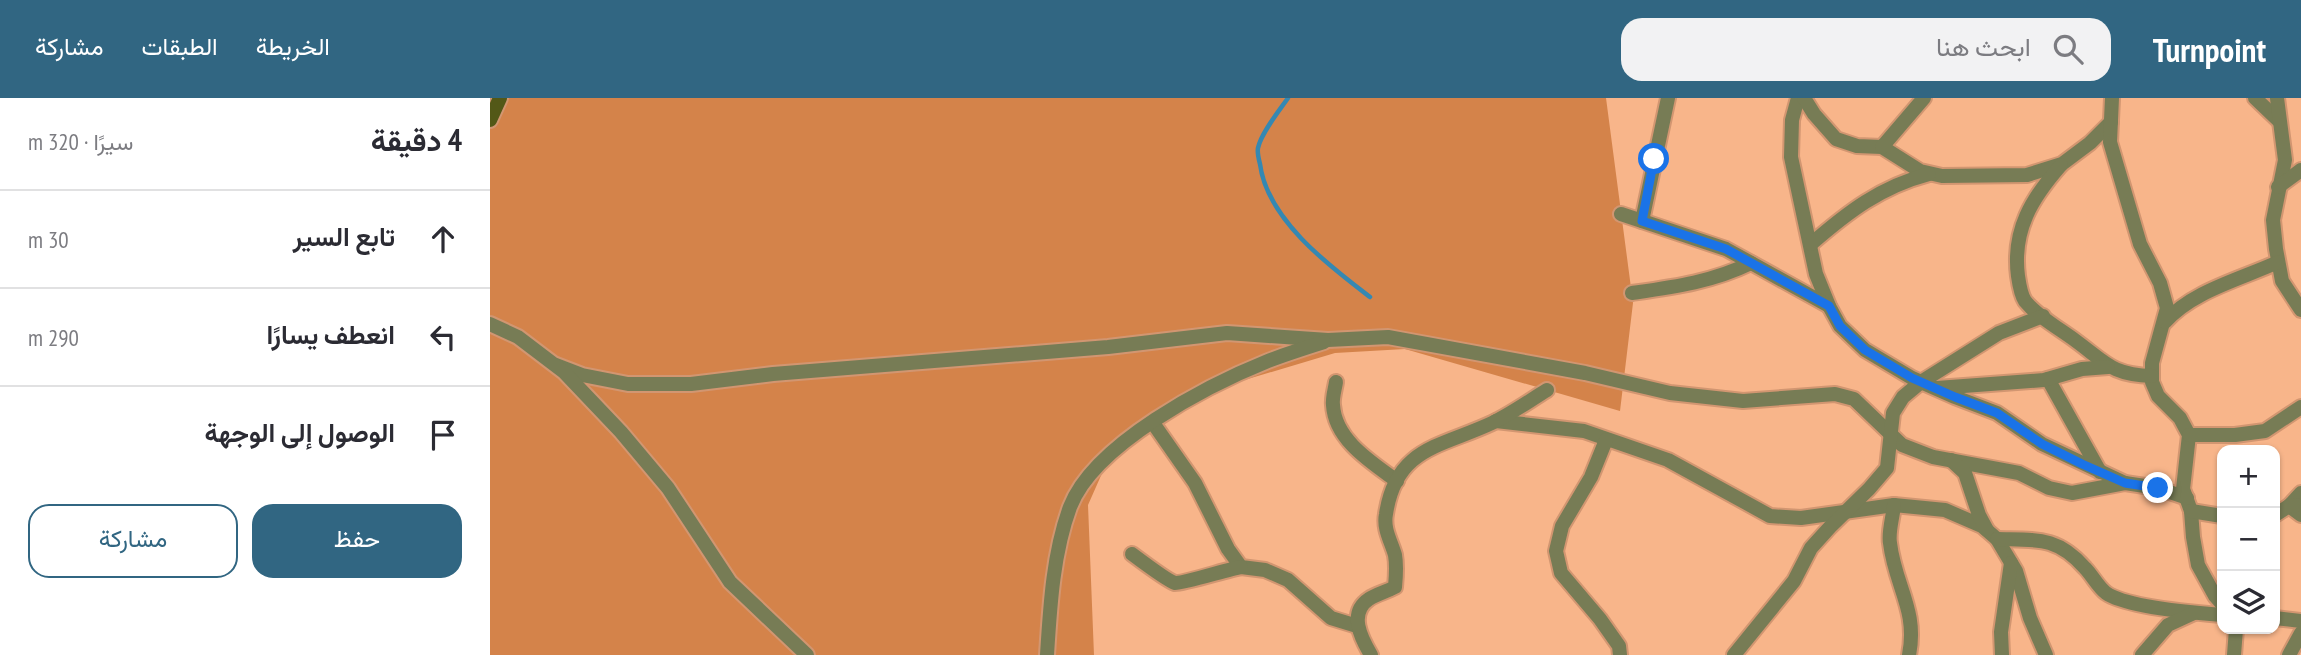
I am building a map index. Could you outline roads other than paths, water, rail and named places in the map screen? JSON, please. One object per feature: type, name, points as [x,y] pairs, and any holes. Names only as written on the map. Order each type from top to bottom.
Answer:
[{"type":"main road","points":[[490,120],[500,98]]},
{"type":"street","points":[[1642,221],[1668,98]]},
{"type":"street","points":[[1798,98],[1792,120],[1791,157],[1816,274],[1840,326],[1865,350],[1921,382],[1997,413],[2042,444],[2125,483],[2158,488],[2189,505],[2217,514]]},
{"type":"street","points":[[1804,98],[1836,139],[1857,146],[1882,147],[1920,171],[1942,176],[2027,176],[2062,164]]},
{"type":"street","points":[[1882,147],[1924,98]]},
{"type":"street","points":[[2112,98],[2110,142],[2140,244],[2160,283],[2166,308],[2152,363],[2151,382],[2158,396],[2180,418],[2189,435],[2183,489],[2189,505],[2199,565],[2217,598]]},
{"type":"street","points":[[2255,98],[2278,120]]},
{"type":"street","points":[[2277,98],[2278,120],[2286,160],[2278,187],[2273,220],[2282,281],[2301,310]]},
{"type":"street","points":[[2111,122],[2090,143],[2062,164],[2039,190],[2022,223],[2016,259],[2018,281],[2024,300],[2108,367],[2130,375],[2152,376]]},
{"type":"street","points":[[2278,187],[2301,170]]},
{"type":"street","points":[[1811,244],[1870,197],[1906,180],[1930,173]]},
{"type":"street","points":[[1621,214],[1726,249],[1829,306]]},
{"type":"street","points":[[2162,326],[2177,309],[2278,262]]},
{"type":"street","points":[[1632,292],[1723,276],[1751,263]]},
{"type":"street","points":[[1734,655],[1794,581],[1811,548],[1887,468],[1890,425],[1893,413],[1903,397],[1921,382],[1999,333],[2043,316]]},
{"type":"street","points":[[490,324],[518,337],[554,365],[621,432],[668,488],[730,582],[807,655]]},
{"type":"street","points":[[554,365],[582,375],[628,384],[691,384],[773,374],[1094,348],[1227,333],[1328,340],[1388,337],[1585,373],[1670,393],[1743,401],[1835,394],[1854,399],[1902,445],[1933,457],[2019,473],[2049,488],[2072,493],[2125,483]]},
{"type":"street","points":[[1047,655],[1057,558],[1071,506],[1091,473],[1104,460],[1175,407],[1268,361],[1328,340]]},
{"type":"street","points":[[1935,388],[2048,379],[2082,369],[2108,367]]},
{"type":"street","points":[[2048,379],[2100,472]]},
{"type":"street","points":[[1336,382],[1333,405],[1339,425],[1353,447],[1397,481]]},
{"type":"street","points":[[1371,655],[1357,625],[1358,610],[1369,598],[1395,587],[1395,554],[1387,533],[1385,516],[1397,481],[1406,465],[1427,449],[1496,421],[1547,390]]},
{"type":"street","points":[[2189,435],[2235,435],[2265,431],[2301,407]]},
{"type":"street","points":[[1496,421],[1584,431],[1668,460],[1770,516],[1801,518],[1894,505],[1945,510],[1992,535],[2042,540],[2065,548],[2106,593],[2139,604],[2217,615]]},
{"type":"street","points":[[1153,423],[1195,483],[1227,549],[1241,567]]},
{"type":"street","points":[[1606,440],[1591,477],[1562,526],[1556,551],[1561,573],[1600,619],[1619,646],[1620,655]]},
{"type":"street","points":[[1950,460],[1965,472],[1979,515],[2016,571],[2030,618],[2046,655]]},
{"type":"street","points":[[2280,514],[2297,509],[2301,494]]},
{"type":"street","points":[[1894,505],[1889,541],[1910,609],[1913,636],[1909,655]]},
{"type":"street","points":[[1132,554],[1174,583],[1241,567],[1265,570],[1288,580],[1331,618],[1357,625]]},
{"type":"street","points":[[2002,655],[2001,632],[2011,562]]},
{"type":"street","points":[[2142,655],[2168,625],[2194,613]]},
{"type":"street","points":[[2280,619],[2301,621]]},
{"type":"street","points":[[2289,655],[2301,633]]},
{"type":"street","points":[[2235,655],[2236,634]]},
{"type":"waterway","points":[[1288,98],[1266,129],[1258,148],[1265,184],[1274,203],[1302,239],[1370,297]]}]
